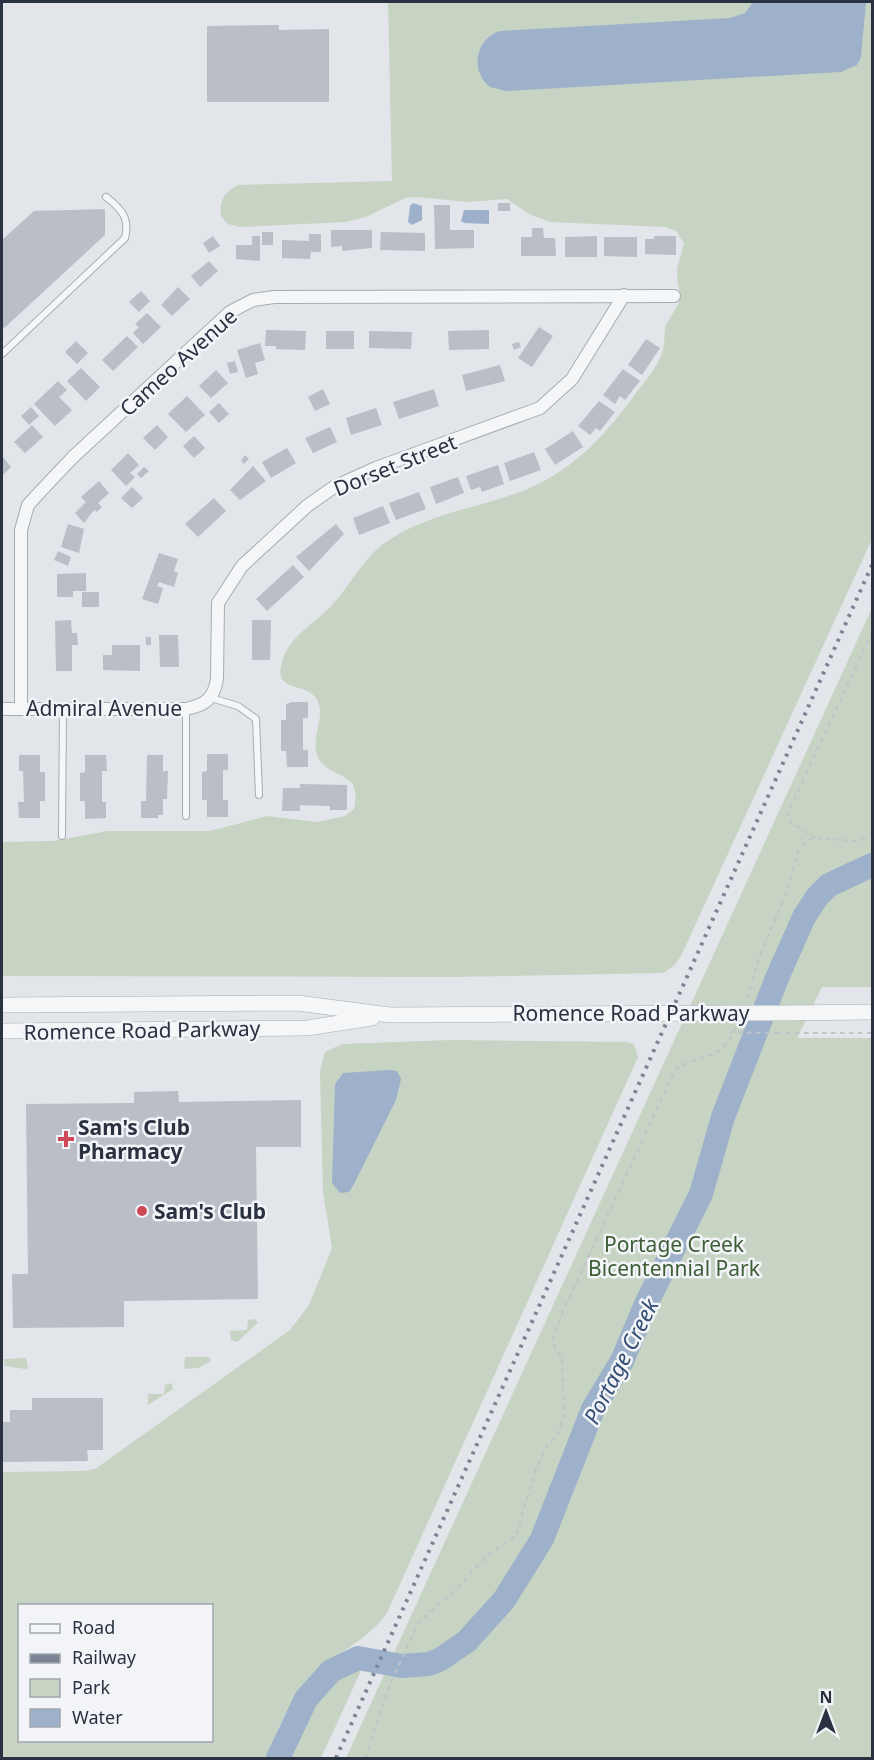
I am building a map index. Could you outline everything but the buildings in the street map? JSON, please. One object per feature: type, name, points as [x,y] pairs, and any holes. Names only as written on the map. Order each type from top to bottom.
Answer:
[{"type":"street","name":"Dorset Street","points":[[208,700],[217,679],[218,603],[242,566],[307,506],[334,487],[376,468],[540,408],[572,379],[624,295]]},
{"type":"street","name":"Cameo Avenue","points":[[21,709],[21,530],[28,505],[73,457],[230,312],[253,300],[274,297],[674,296]]},
{"type":"street","name":"Admiral Avenue","points":[[2,709],[186,709],[208,700]]},
{"type":"street","name":"Romence Road Parkway","points":[[2,1005],[297,1003],[390,1015],[740,1011],[873,1012]]},
{"type":"street","name":"Romence Road Parkway","points":[[2,1031],[307,1028],[390,1015]]},
{"type":"lane","points":[[2,354],[125,238],[128,227],[125,215],[106,197]]},
{"type":"lane","points":[[208,700],[238,706],[256,719],[259,795]]},
{"type":"lane","points":[[62,836],[63,709]]},
{"type":"lane","points":[[186,709],[186,816]]},
{"type":"path","points":[[815,838],[791,822],[787,815],[873,632]]},
{"type":"path","points":[[365,1758],[391,1680],[418,1623],[453,1592],[487,1556],[516,1535],[535,1472],[546,1447],[558,1434],[564,1416],[562,1357],[552,1342],[564,1309],[675,1070],[690,1060],[709,1057],[726,1047],[762,949],[788,889],[798,851],[808,840],[815,838],[858,841],[873,836]]},
{"type":"path","points":[[729,1032],[873,1033]]},
{"type":"green space","points":[[388,2],[872,2],[872,539],[682,954],[675,965],[663,973],[452,977],[2,976],[2,842],[53,841],[108,831],[210,831],[267,816],[317,822],[345,816],[354,809],[356,796],[350,781],[325,766],[316,752],[320,712],[316,698],[311,693],[284,682],[281,676],[284,656],[288,648],[333,604],[375,551],[397,535],[447,514],[517,493],[553,476],[569,465],[612,424],[650,375],[661,356],[666,325],[679,301],[677,270],[684,243],[676,231],[666,227],[550,222],[529,214],[507,199],[468,202],[405,198],[366,217],[346,222],[240,227],[228,224],[221,216],[224,198],[238,185],[392,181]]},
{"type":"green space","name":"Portage Creek Bicentennial Park","points":[[872,608],[872,987],[822,987],[797,1038],[872,1038],[872,1758],[346,1758]]},
{"type":"green space","points":[[452,1040],[627,1042],[634,1044],[638,1057],[387,1613],[373,1629],[323,1666],[304,1685],[283,1720],[266,1758],[2,1758],[2,1472],[95,1469],[290,1330],[309,1305],[332,1248],[323,1192],[320,1071],[325,1052],[342,1044]]},
{"type":"green space","points":[[255,1319],[258,1323],[237,1342],[231,1340],[230,1331],[247,1330],[248,1320]]},
{"type":"green space","points":[[185,1357],[209,1357],[211,1361],[198,1368],[184,1369]]},
{"type":"green space","points":[[26,1358],[28,1367],[26,1369],[4,1366],[4,1359]]},
{"type":"green space","points":[[172,1383],[173,1389],[148,1405],[148,1394],[164,1394],[165,1385]]},
{"type":"green space","points":[[358,1665],[361,1669],[360,1673],[321,1758],[287,1758],[305,1717],[323,1689],[345,1669]]},
{"type":"water","points":[[753,2],[866,2],[861,57],[857,65],[841,72],[506,91],[490,87],[479,72],[478,56],[485,40],[500,31],[730,18],[745,13]]},
{"type":"water","points":[[413,203],[422,206],[422,220],[412,225],[408,222],[410,206]]},
{"type":"water","points":[[464,210],[489,210],[489,224],[464,223],[461,221]]},
{"type":"water","points":[[397,1071],[401,1079],[396,1100],[354,1184],[349,1192],[340,1193],[332,1183],[335,1084],[343,1073]]},
{"type":"waterway","name":"Portage Creek","points":[[278,1758],[306,1699],[331,1671],[358,1658],[402,1666],[429,1664],[441,1659],[467,1641],[504,1600],[542,1539],[593,1409],[622,1361],[646,1304],[701,1194],[723,1117],[777,978],[804,917],[817,897],[829,885],[872,865]]},
{"type":"railway","points":[[336,1758],[872,565]]},
{"type":"place","name":"Sam's Club Pharmacy","points":[[66,1139]]},
{"type":"place","name":"Sam's Club","points":[[142,1211]]}]
